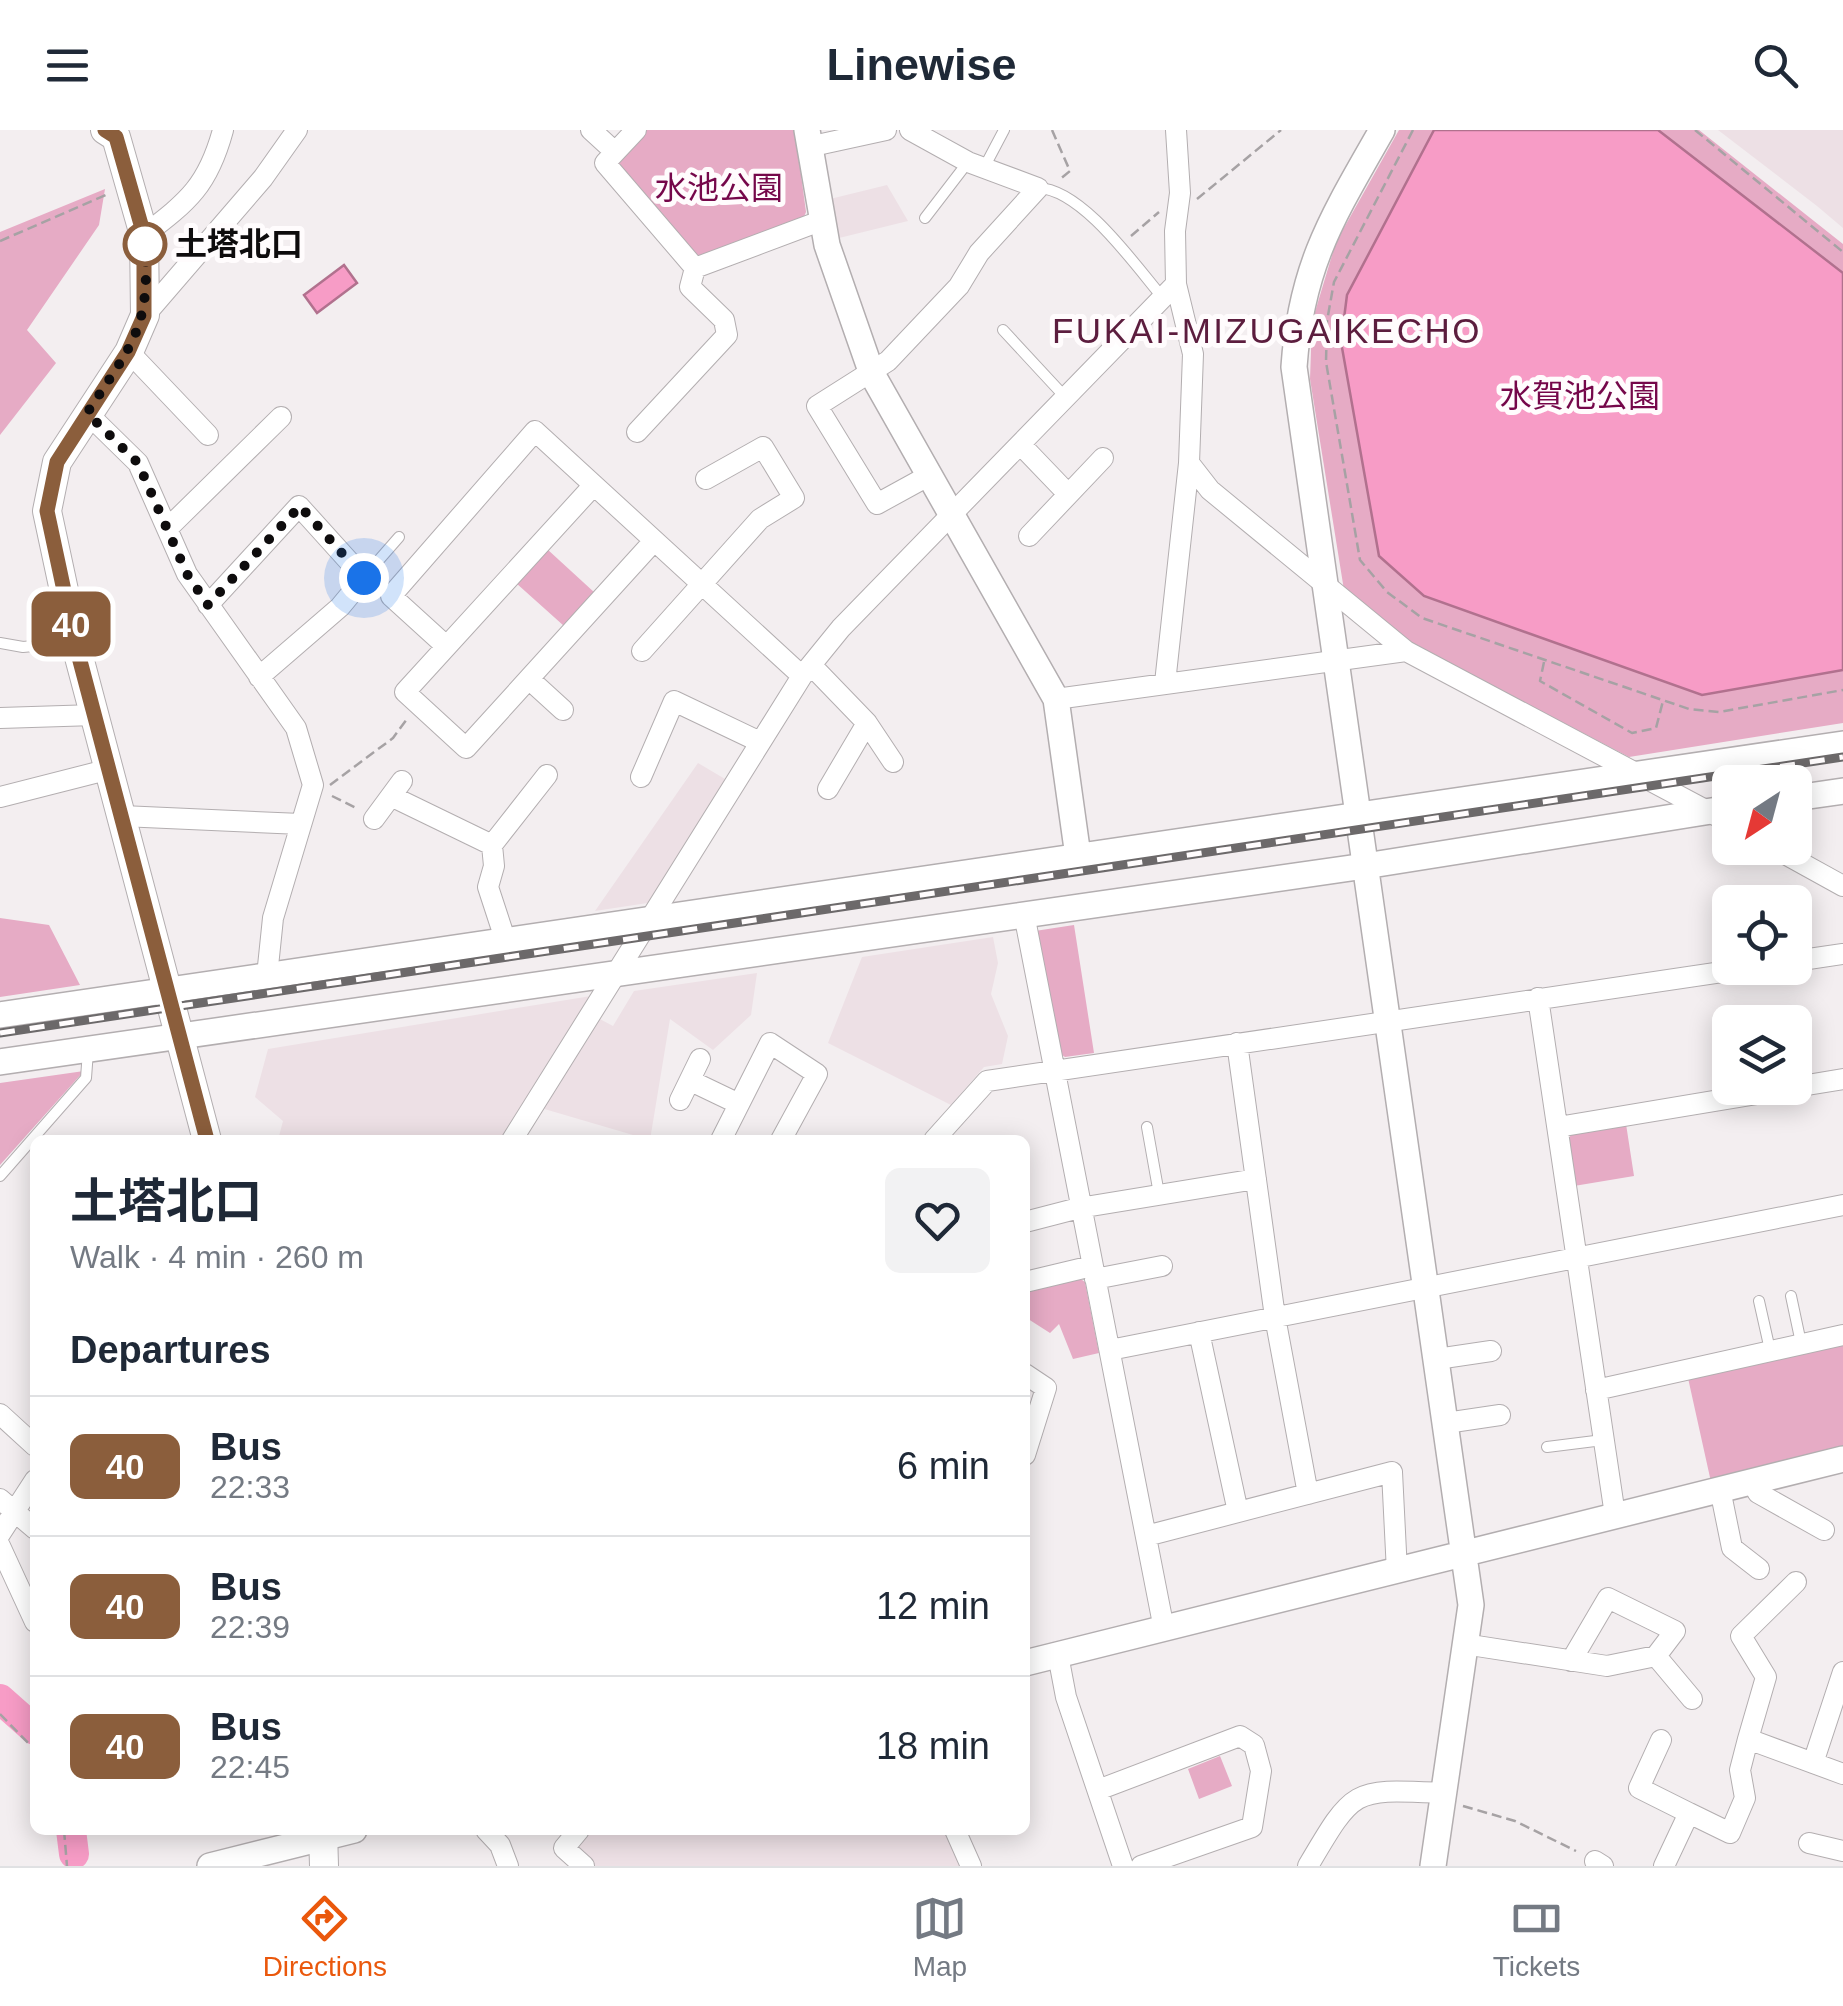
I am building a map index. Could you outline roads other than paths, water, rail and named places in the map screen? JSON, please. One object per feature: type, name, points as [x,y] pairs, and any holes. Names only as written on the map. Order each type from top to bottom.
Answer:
[{"type":"main road","points":[[113,132],[144,235],[144,316],[128,352],[57,462],[47,511],[75,642],[206,1135]]},
{"type":"main road","points":[[323,1835],[324,1866]]},
{"type":"street","points":[[144,235],[199,188],[212,169],[223,130]]},
{"type":"street","points":[[144,316],[263,178],[297,130]]},
{"type":"street","points":[[591,130],[615,152]]},
{"type":"street","points":[[636,130],[605,163],[694,268]]},
{"type":"street","points":[[886,130],[808,139],[822,220],[847,310],[872,374],[1056,698],[1078,856]]},
{"type":"street","points":[[910,130],[976,164],[1045,188],[979,253],[959,286],[872,374],[816,406],[877,504],[928,476]]},
{"type":"street","points":[[1165,683],[1182,496],[1190,463],[1193,354],[1169,291],[1179,202],[1176,130]]},
{"type":"street","points":[[1382,130],[1318,244],[1298,312],[1294,367],[1471,1604],[1433,1866]]},
{"type":"street","points":[[694,268],[822,220]]},
{"type":"street","points":[[637,432],[726,336],[724,320],[690,287],[694,268]]},
{"type":"street","points":[[515,1135],[807,670],[840,628],[953,518],[1169,291]]},
{"type":"street","points":[[128,352],[208,435]]},
{"type":"street","points":[[87,413],[138,463],[187,574],[296,728],[313,784],[273,918],[267,976]]},
{"type":"street","points":[[168,528],[281,417]]},
{"type":"street","points":[[446,646],[391,596],[535,431],[653,542],[867,723],[893,762]]},
{"type":"street","points":[[1022,446],[1068,494]]},
{"type":"street","points":[[642,650],[760,519],[794,498],[763,447],[706,479]]},
{"type":"street","points":[[1029,536],[1103,458]]},
{"type":"street","points":[[1190,463],[1238,515],[1406,651],[1712,809]]},
{"type":"street","points":[[593,486],[405,692],[418,705],[466,748],[653,542]]},
{"type":"street","points":[[208,605],[300,506],[364,578],[340,607],[259,677]]},
{"type":"street","points":[[1056,698],[1406,651]]},
{"type":"street","points":[[529,679],[563,710]]},
{"type":"street","points":[[640,777],[674,701],[760,742]]},
{"type":"street","points":[[0,718],[96,715]]},
{"type":"street","points":[[828,789],[867,723]]},
{"type":"street","points":[[0,1014],[1843,744]]},
{"type":"street","points":[[0,797],[110,769]]},
{"type":"street","points":[[506,942],[488,887],[494,866],[492,846],[547,775]]},
{"type":"street","points":[[374,819],[396,788],[492,846]]},
{"type":"street","points":[[1812,795],[1843,790]]},
{"type":"street","points":[[122,816],[301,824]]},
{"type":"street","points":[[0,1062],[1712,816]]},
{"type":"street","points":[[1805,865],[1843,886]]},
{"type":"street","points":[[1024,914],[1164,1629]]},
{"type":"street","points":[[1812,959],[1843,954]]},
{"type":"street","points":[[938,1135],[987,1080],[1712,973]]},
{"type":"street","points":[[1538,998],[1614,1515]]},
{"type":"street","points":[[724,1135],[770,1043],[817,1074],[784,1135]]},
{"type":"street","points":[[1237,1044],[1275,1317],[1308,1494]]},
{"type":"street","points":[[680,1100],[700,1059]]},
{"type":"street","points":[[1812,1084],[1843,1079]]},
{"type":"street","points":[[691,1080],[739,1104]]},
{"type":"street","points":[[1558,1127],[1712,1101]]},
{"type":"street","points":[[1030,1221],[1079,1208],[1256,1179]]},
{"type":"street","points":[[1110,1350],[1843,1204]]},
{"type":"street","points":[[1030,1281],[1162,1266]]},
{"type":"street","points":[[1199,1332],[1238,1512]]},
{"type":"street","points":[[1596,1390],[1843,1335]]},
{"type":"street","points":[[1437,1358],[1491,1351]]},
{"type":"street","points":[[1030,1377],[1046,1388],[1030,1439]]},
{"type":"street","points":[[0,1414],[30,1441]]},
{"type":"street","points":[[1446,1424],[1500,1416]]},
{"type":"street","points":[[1030,1662],[1843,1459]]},
{"type":"street","points":[[1146,1536],[1392,1472],[1397,1572]]},
{"type":"street","points":[[1752,1482],[1758,1493],[1824,1530]]},
{"type":"street","points":[[0,1534],[7,1506],[30,1485]]},
{"type":"street","points":[[1720,1490],[1732,1548],[1759,1568]]},
{"type":"street","points":[[7,1506],[30,1525]]},
{"type":"street","points":[[0,1546],[30,1611]]},
{"type":"street","points":[[1660,1740],[1639,1788],[1730,1833],[1745,1798],[1740,1770],[1766,1678],[1741,1636],[1796,1582]]},
{"type":"street","points":[[1464,1644],[1571,1661],[1606,1666],[1656,1656],[1675,1631],[1608,1598],[1571,1661]]},
{"type":"street","points":[[1058,1656],[1066,1697],[1123,1866]]},
{"type":"street","points":[[1656,1656],[1692,1699]]},
{"type":"street","points":[[1813,1763],[1843,1672]]},
{"type":"street","points":[[1098,1790],[1240,1736],[1254,1745],[1261,1771],[1252,1827],[1154,1864]]},
{"type":"street","points":[[1748,1739],[1843,1774]]},
{"type":"street","points":[[1308,1866],[1342,1809],[1374,1790],[1444,1797]]},
{"type":"street","points":[[1664,1866],[1690,1813]]},
{"type":"street","points":[[210,1866],[319,1835]]},
{"type":"street","points":[[491,1835],[500,1845],[508,1866]]},
{"type":"street","points":[[575,1835],[564,1848],[584,1866]]},
{"type":"street","points":[[957,1835],[971,1866]]},
{"type":"street","points":[[1809,1843],[1843,1851]]},
{"type":"lane","points":[[925,218],[1004,130]]},
{"type":"lane","points":[[1045,188],[1085,210],[1119,247],[1169,291]]},
{"type":"lane","points":[[1004,330],[1067,398]]},
{"type":"lane","points":[[364,578],[399,536]]},
{"type":"lane","points":[[0,642],[23,647],[75,642]]},
{"type":"lane","points":[[36,1135],[86,1078],[90,1068],[88,1050]]},
{"type":"lane","points":[[1147,1127],[1159,1195]]},
{"type":"lane","points":[[0,1176],[30,1142]]},
{"type":"lane","points":[[1791,1296],[1801,1344]]},
{"type":"lane","points":[[1759,1301],[1770,1351]]},
{"type":"lane","points":[[1548,1447],[1602,1440]]},
{"type":"waterway","points":[[0,1699],[30,1726]]},
{"type":"waterway","points":[[72,1835],[74,1854]]},
{"type":"railway","points":[[0,1033],[1843,757]]},
{"type":"place","name":"土塔北口","points":[[145,244]]},
{"type":"district","name":"FUKAI-MIZUGAIKECHO","points":[[1267,330]]},
{"type":"park label","name":"水池公園","points":[[719,188]]},
{"type":"park label","name":"水賀池公園","points":[[1580,396]]}]
